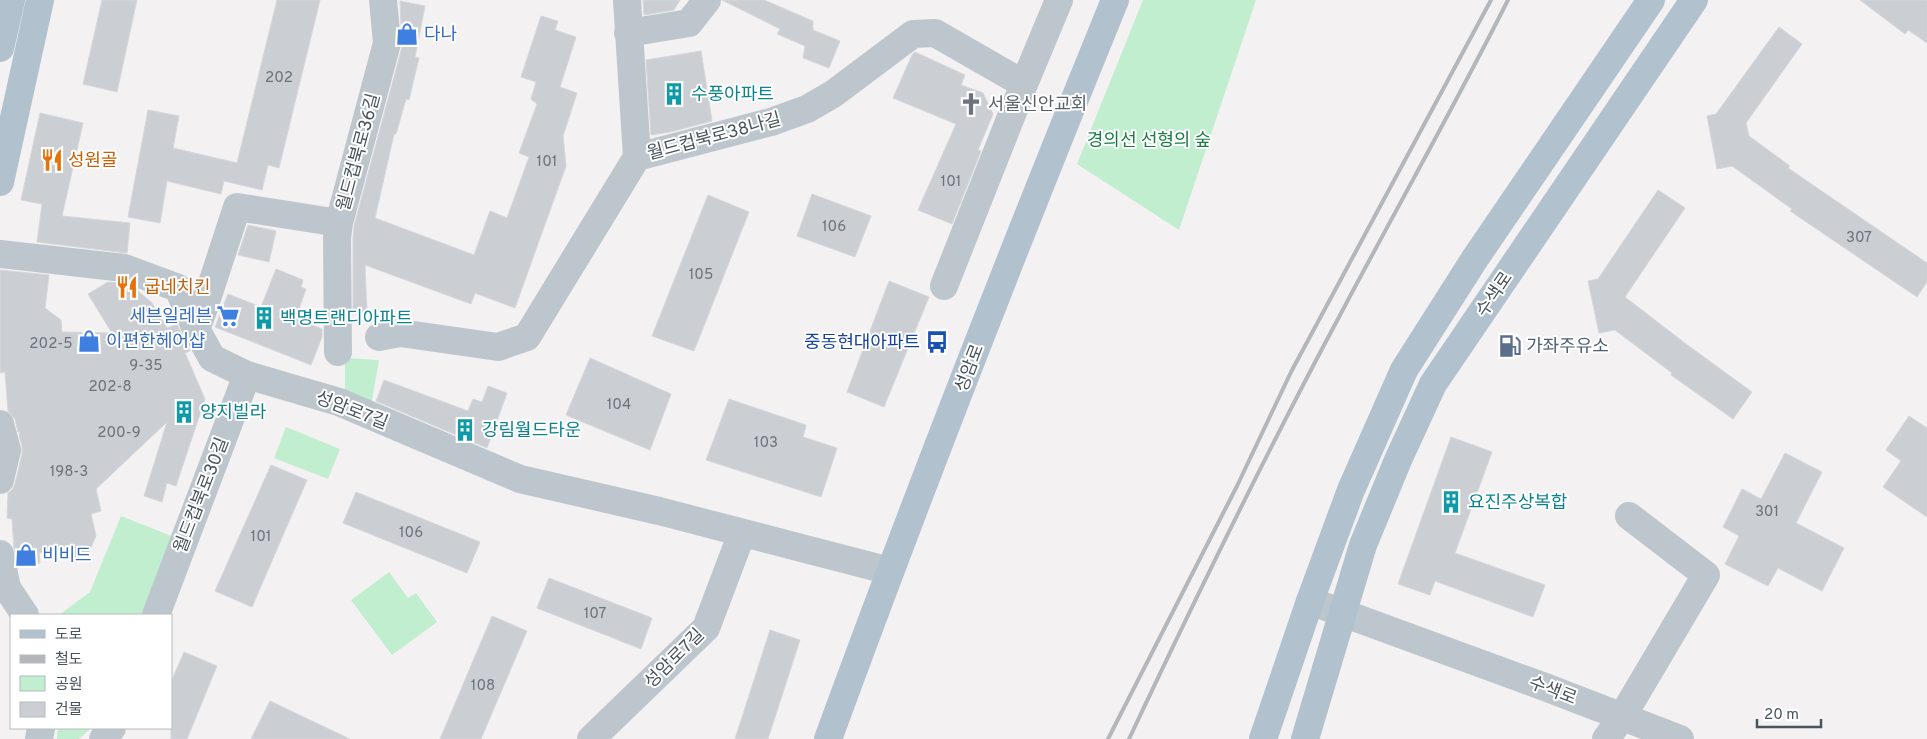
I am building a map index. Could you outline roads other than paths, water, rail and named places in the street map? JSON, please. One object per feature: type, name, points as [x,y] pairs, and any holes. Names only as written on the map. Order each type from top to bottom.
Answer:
[{"type":"main road","points":[[0,48],[11,0]]},
{"type":"main road","points":[[0,182],[40,0]]},
{"type":"main road","name":"성암로","points":[[828,739],[890,571],[1115,0]]},
{"type":"main road","name":"수색로","points":[[1263,739],[1310,601],[1358,474],[1404,370],[1474,260],[1651,0]]},
{"type":"main road","name":"수색로","points":[[1305,739],[1363,545],[1398,460],[1433,384],[1694,0]]},
{"type":"street","name":"월드컵북로36길","points":[[196,329],[237,207],[339,223],[388,43],[383,0]]},
{"type":"street","points":[[627,0],[637,157]]},
{"type":"street","points":[[628,33],[689,23],[707,0]]},
{"type":"street","points":[[944,286],[1059,0]]},
{"type":"street","name":"월드컵북로38나길","points":[[379,337],[400,333],[498,347],[527,337],[637,157],[771,122],[807,109],[833,94],[913,34],[935,33],[1024,84]]},
{"type":"street","points":[[338,352],[337,238],[339,223]]},
{"type":"street","name":"성암로7길","points":[[0,254],[124,268],[178,288],[196,329],[212,358],[247,375],[339,402],[520,479],[890,571]]},
{"type":"street","name":"월드컵북로30길","points":[[156,614],[247,375]]},
{"type":"street","points":[[0,424],[7,450],[0,480]]},
{"type":"street","points":[[1606,739],[1622,717],[1706,575],[1629,516]]},
{"type":"street","name":"성암로7길","points":[[591,739],[706,628],[742,533]]},
{"type":"street","points":[[0,554],[7,588],[24,614]]},
{"type":"street","name":"수색로","points":[[1310,601],[1680,739]]},
{"type":"street","points":[[103,739],[111,729]]},
{"type":"railway","points":[[1108,739],[1237,486],[1291,372],[1491,0]]},
{"type":"railway","points":[[1129,739],[1205,579],[1284,421],[1508,0]]},
{"type":"place","name":"다나","points":[[407,34]]},
{"type":"place","name":"수풍아파트","points":[[674,94]]},
{"type":"place","name":"서울신안교회","points":[[971,104]]},
{"type":"place","name":"성원골","points":[[52,160]]},
{"type":"place","name":"굽네치킨","points":[[127,287]]},
{"type":"place","name":"세븐일레븐","points":[[228,316]]},
{"type":"place","name":"백명트랜디아파트","points":[[264,318]]},
{"type":"place","name":"이편한헤어샵","points":[[89,341]]},
{"type":"place","name":"중동현대아파트","points":[[937,342]]},
{"type":"place","name":"가좌주유소","points":[[1510,346]]},
{"type":"place","name":"양지빌라","points":[[184,412]]},
{"type":"place","name":"강림월드타운","points":[[465,430]]},
{"type":"place","name":"요진주상복합","points":[[1451,502]]},
{"type":"place","name":"비비드","points":[[26,555]]},
{"type":"park label","name":"경의선 선형의 숲","points":[[1149,140]]}]
